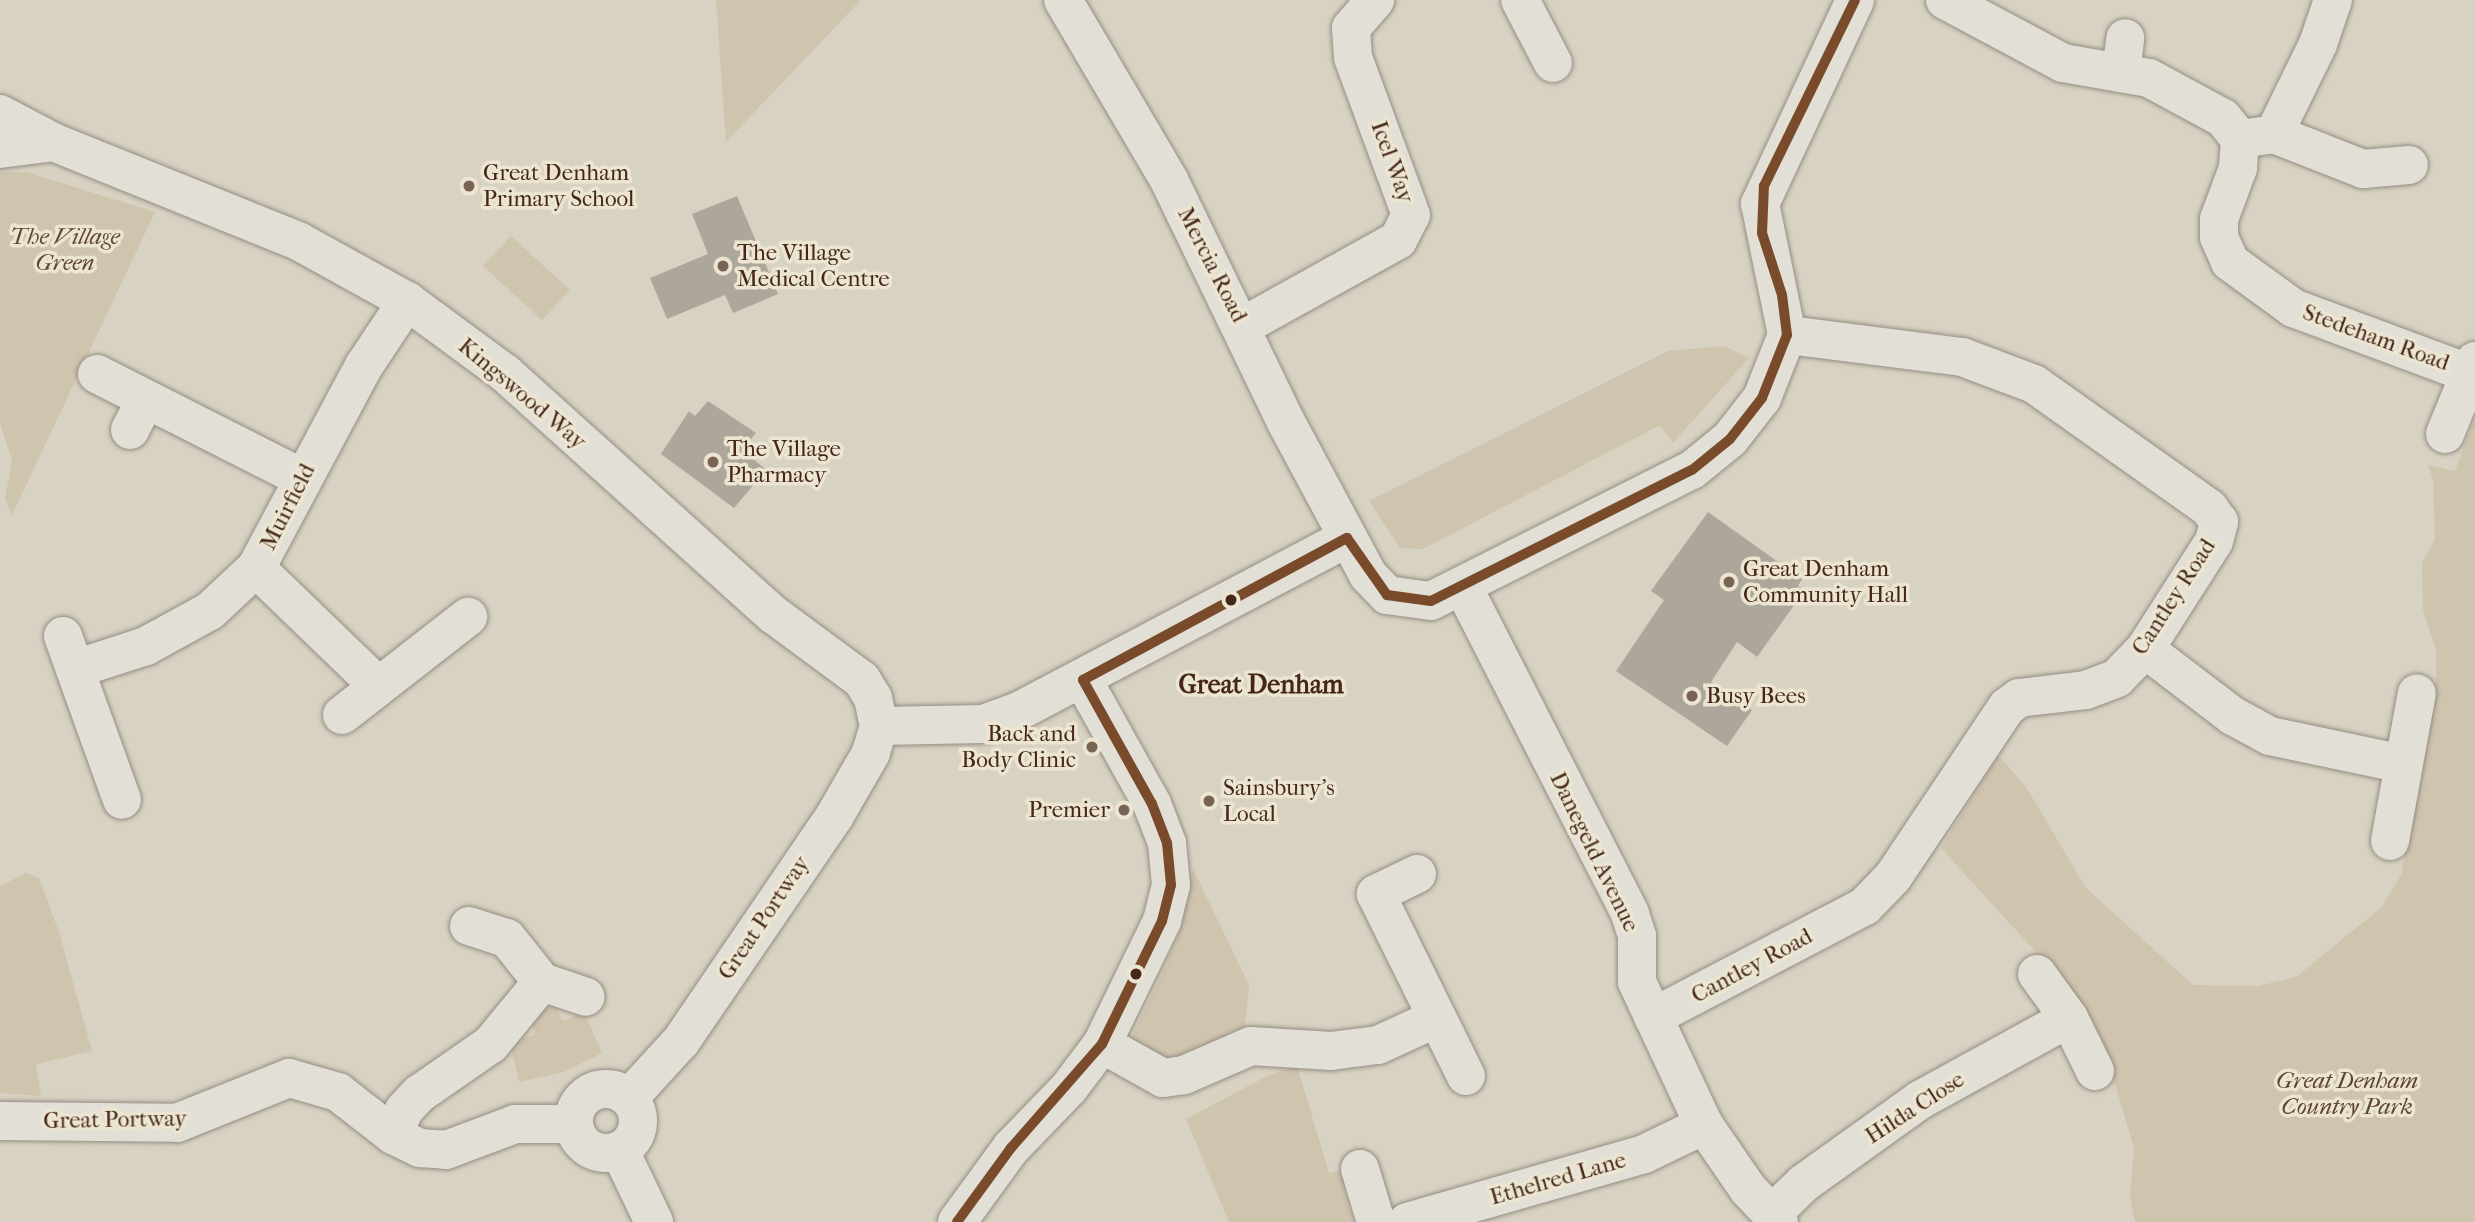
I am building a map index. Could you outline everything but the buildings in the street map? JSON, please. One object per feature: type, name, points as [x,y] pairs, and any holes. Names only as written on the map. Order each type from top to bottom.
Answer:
[{"type":"street","name":"Mercia Road","points":[[1063,0],[1169,180],[1347,538],[1368,575],[1387,595],[1432,601],[1692,470],[1730,439],[1762,398],[1787,335]]},
{"type":"street","name":"Icel Way","points":[[1243,326],[1398,240],[1411,215],[1353,57],[1351,28],[1375,0]]},
{"type":"street","points":[[1520,0],[1553,64]]},
{"type":"street","points":[[1787,335],[1760,204],[1855,0]]},
{"type":"street","points":[[1945,0],[2063,64],[2123,56],[2149,78],[2257,137],[2363,169],[2409,165]]},
{"type":"street","name":"Stedeham Road","points":[[2333,0],[2318,44],[2238,168],[2219,219],[2219,237],[2230,262],[2293,308],[2472,367],[2445,433]]},
{"type":"street","name":"Kingswood Way","points":[[0,114],[53,142],[300,242],[407,301],[506,374],[774,615],[862,680],[873,698],[879,726]]},
{"type":"street","name":"Kingswood Way","points":[[0,149],[53,142]]},
{"type":"street","name":"Muirfield","points":[[122,800],[69,652],[146,646],[210,611],[256,568],[279,532],[302,478],[407,301]]},
{"type":"street","name":"Cantley Road","points":[[1653,1017],[1865,906],[1893,877],[2007,707],[2019,698],[2086,690],[2117,678],[2145,649],[2214,541],[2219,522],[2209,508],[2034,384],[1999,369],[1901,346],[1787,335]]},
{"type":"street","points":[[97,374],[137,416],[302,478]]},
{"type":"street","points":[[879,726],[983,724],[1083,680],[1347,538]]},
{"type":"street","points":[[256,568],[376,684]]},
{"type":"street","name":"Danegeld Avenue","points":[[1463,587],[1630,914],[1637,936],[1637,982],[1704,1125],[1775,1218]]},
{"type":"street","points":[[342,715],[376,684],[468,617]]},
{"type":"street","points":[[2145,649],[2233,716],[2270,736],[2403,764]]},
{"type":"street","points":[[957,1222],[1011,1147],[1069,1088],[1102,1044],[1162,921],[1172,864],[1152,804],[1083,680]]},
{"type":"street","points":[[2390,841],[2417,693]]},
{"type":"street","name":"Great Portway","points":[[629,1098],[681,1041],[834,817],[871,753],[879,726]]},
{"type":"street","points":[[1417,874],[1376,894],[1465,1076]]},
{"type":"street","points":[[470,926],[507,938],[542,982],[586,998]]},
{"type":"street","points":[[2037,974],[2069,1018],[2095,1071]]},
{"type":"street","points":[[393,1135],[404,1110],[419,1094],[491,1044],[542,982]]},
{"type":"street","points":[[1102,1044],[1163,1077],[1184,1075],[1251,1046],[1331,1051],[1378,1045],[1437,1018]]},
{"type":"street","name":"Hilda Close","points":[[1775,1218],[1804,1183],[1920,1100],[2069,1018]]},
{"type":"street","name":"Great Portway","points":[[0,1121],[177,1123],[289,1078],[338,1092],[393,1135],[420,1148],[446,1150],[515,1124],[573,1124]]},
{"type":"street","points":[[609,1089],[629,1098],[638,1127],[620,1151],[589,1149],[573,1124],[587,1094],[609,1089]]},
{"type":"street","name":"Ethelred Lane","points":[[1407,1222],[1643,1154],[1704,1125]]},
{"type":"street","points":[[620,1151],[654,1222]]},
{"type":"street","points":[[1360,1169],[1376,1222]]},
{"type":"green space","points":[[716,0],[861,0],[726,142]]},
{"type":"green space","name":"The Village Green","points":[[0,172],[26,172],[155,212],[12,515],[5,498],[12,461],[0,423]]},
{"type":"green space","points":[[511,236],[570,290],[542,320],[483,266]]},
{"type":"green space","points":[[1724,346],[1749,358],[1673,443],[1660,425],[1423,549],[1400,548],[1369,501],[1668,351]]},
{"type":"green space","name":"Great Denham Country Park","points":[[2475,417],[2475,1222],[2135,1222],[2130,1197],[2134,1148],[2108,1061],[2075,995],[1941,848],[1998,755],[2026,787],[2086,888],[2193,985],[2258,986],[2296,977],[2382,907],[2401,875],[2436,692],[2436,649],[2423,611],[2422,563],[2435,540],[2433,479],[2428,465],[2455,471]]},
{"type":"green space","points":[[1193,869],[1249,985],[1245,1028],[1226,1033],[1230,1042],[1175,1065],[1131,1039],[1178,938]]},
{"type":"green space","points":[[26,873],[39,878],[59,932],[92,1051],[36,1064],[41,1096],[0,1093],[0,886]]},
{"type":"green space","points":[[554,1005],[563,1021],[584,1012],[602,1053],[564,1072],[519,1082],[510,1043],[535,1034],[530,1015]]},
{"type":"green space","points":[[1297,1066],[1329,1173],[1347,1169],[1343,1187],[1353,1222],[1229,1222],[1186,1119],[1269,1075]]},
{"type":"transit line","points":[[957,1222],[1011,1148],[1102,1044],[1162,921],[1171,885],[1167,843],[1152,804],[1083,680],[1347,538],[1387,595],[1431,601],[1692,470],[1730,439],[1762,398],[1787,335],[1782,295],[1762,233],[1764,186],[1855,0]]},
{"type":"place","name":"Great Denham Primary School","points":[[469,186]]},
{"type":"place","name":"The Village Medical Centre","points":[[723,266]]},
{"type":"place","name":"The Village Pharmacy","points":[[713,462]]},
{"type":"place","name":"Great Denham Community Hall","points":[[1729,582]]},
{"type":"place","name":"Busy Bees","points":[[1692,696]]},
{"type":"place","name":"Back and Body Clinic","points":[[1092,747]]},
{"type":"place","name":"Sainsbury's Local","points":[[1209,801]]},
{"type":"place","name":"Premier","points":[[1124,810]]},
{"type":"district","name":"Great Denham","points":[[1261,685]]}]
